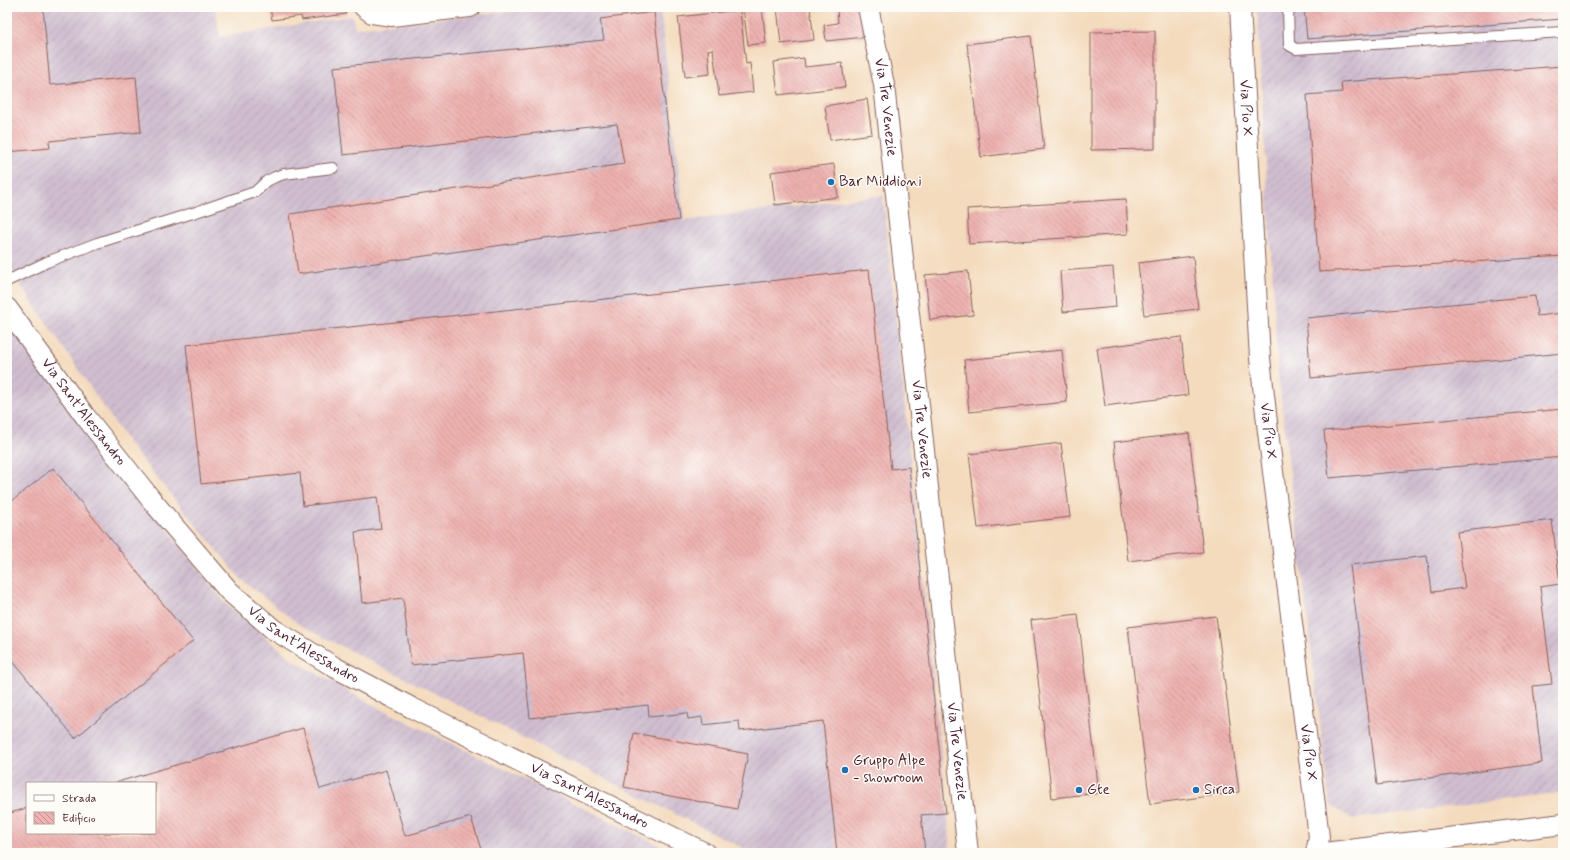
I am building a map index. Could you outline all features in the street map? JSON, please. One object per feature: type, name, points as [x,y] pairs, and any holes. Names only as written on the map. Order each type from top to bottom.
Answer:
[{"type":"street","points":[[364,7],[372,13],[392,16],[470,7]]},
{"type":"street","name":"Via Tre Venezie","points":[[868,7],[884,85],[968,853]]},
{"type":"street","name":"Via Pio X","points":[[1240,7],[1260,358],[1319,837],[1316,853]]},
{"type":"street","name":"Via Sant'Alessandro","points":[[7,308],[85,416],[144,492],[221,582],[267,624],[307,651],[405,704],[705,853]]},
{"type":"street","points":[[1324,853],[1563,824]]},
{"type":"lane","points":[[1288,7],[1289,46],[1296,49],[1563,32]]},
{"type":"lane","points":[[7,281],[47,262],[97,243],[255,192],[267,181],[275,177],[284,174],[333,168]]},
{"type":"shaded area","points":[[7,7],[215,7],[220,37],[352,16],[355,28],[550,7],[660,7],[684,221],[883,195],[950,839],[949,853],[753,853],[301,626],[241,579],[129,444],[7,265]]},
{"type":"shaded area","points":[[1257,7],[1563,7],[1563,793],[1353,819],[1330,805],[1278,373]]},
{"type":"shaded area","points":[[7,324],[225,603],[293,660],[367,702],[675,853],[7,853]]},
{"type":"building","points":[[7,7],[43,7],[50,85],[136,77],[141,132],[49,141],[50,148],[7,152]]},
{"type":"building","points":[[270,7],[345,7],[346,14],[302,20],[301,16],[272,20]]},
{"type":"building","points":[[743,7],[762,7],[766,43],[748,45]]},
{"type":"building","points":[[777,7],[810,7],[814,40],[781,44]]},
{"type":"building","points":[[837,7],[861,7],[865,37],[826,41],[824,25],[838,23]]},
{"type":"building","points":[[1304,7],[1562,7],[1562,19],[1307,39]]},
{"type":"building","points":[[740,10],[746,64],[750,63],[753,92],[719,96],[713,49],[708,50],[710,74],[685,77],[678,17]]},
{"type":"building","points":[[654,12],[679,220],[298,274],[290,214],[624,164],[617,124],[343,155],[334,67],[604,40],[600,19]]},
{"type":"building","points":[[1155,31],[1155,149],[1091,150],[1091,32]]},
{"type":"building","points":[[1031,36],[1044,149],[981,157],[967,44]]},
{"type":"building","points":[[804,58],[805,67],[842,63],[845,87],[778,95],[774,62]]},
{"type":"building","points":[[1563,66],[1563,256],[1319,272],[1307,95],[1342,92],[1341,82]]},
{"type":"building","points":[[867,99],[872,134],[830,140],[825,106]]},
{"type":"building","points":[[834,164],[838,197],[775,205],[771,172]]},
{"type":"building","points":[[1126,199],[1128,234],[969,244],[967,209]]},
{"type":"building","points":[[1193,256],[1198,309],[1144,315],[1138,263]]},
{"type":"building","points":[[1113,267],[1116,307],[1063,312],[1060,271]]},
{"type":"building","points":[[869,270],[891,469],[909,467],[946,813],[921,815],[925,853],[837,853],[823,721],[740,731],[739,721],[703,725],[702,717],[688,719],[687,713],[649,717],[648,705],[530,718],[523,653],[411,665],[403,598],[362,603],[355,532],[381,529],[377,497],[303,506],[300,473],[201,484],[186,345]]},
{"type":"building","points":[[968,271],[973,315],[930,320],[925,275]]},
{"type":"building","points":[[1535,296],[1537,316],[1563,313],[1563,353],[1311,378],[1306,318]]},
{"type":"building","points":[[1181,337],[1188,395],[1105,406],[1097,348]]},
{"type":"building","points":[[1062,350],[1067,402],[969,412],[964,360]]},
{"type":"building","points":[[1563,409],[1563,457],[1329,478],[1324,431]]},
{"type":"building","points":[[1189,433],[1203,552],[1128,561],[1114,442]]},
{"type":"building","points":[[1061,443],[1070,517],[978,528],[969,454]]},
{"type":"building","points":[[53,468],[193,641],[75,738],[7,654],[7,505]]},
{"type":"building","points":[[1552,520],[1560,584],[1540,587],[1552,684],[1533,686],[1542,763],[1377,785],[1350,565],[1427,556],[1432,592],[1465,588],[1457,532]]},
{"type":"building","points":[[1078,614],[1099,793],[1052,798],[1031,620]]},
{"type":"building","points":[[1216,616],[1239,792],[1150,804],[1128,627]]},
{"type":"building","points":[[303,728],[320,789],[386,770],[405,836],[471,817],[482,853],[7,853],[7,814],[26,808],[26,834],[156,834],[156,782],[117,782]]},
{"type":"building","points":[[634,733],[748,754],[737,809],[624,787]]},
{"type":"place","name":"Bar Middioni","points":[[831,182]]},
{"type":"place","name":"Gruppo Alpe - showroom","points":[[845,770]]},
{"type":"place","name":"Gte","points":[[1079,790]]},
{"type":"place","name":"Sirca","points":[[1196,790]]}]
